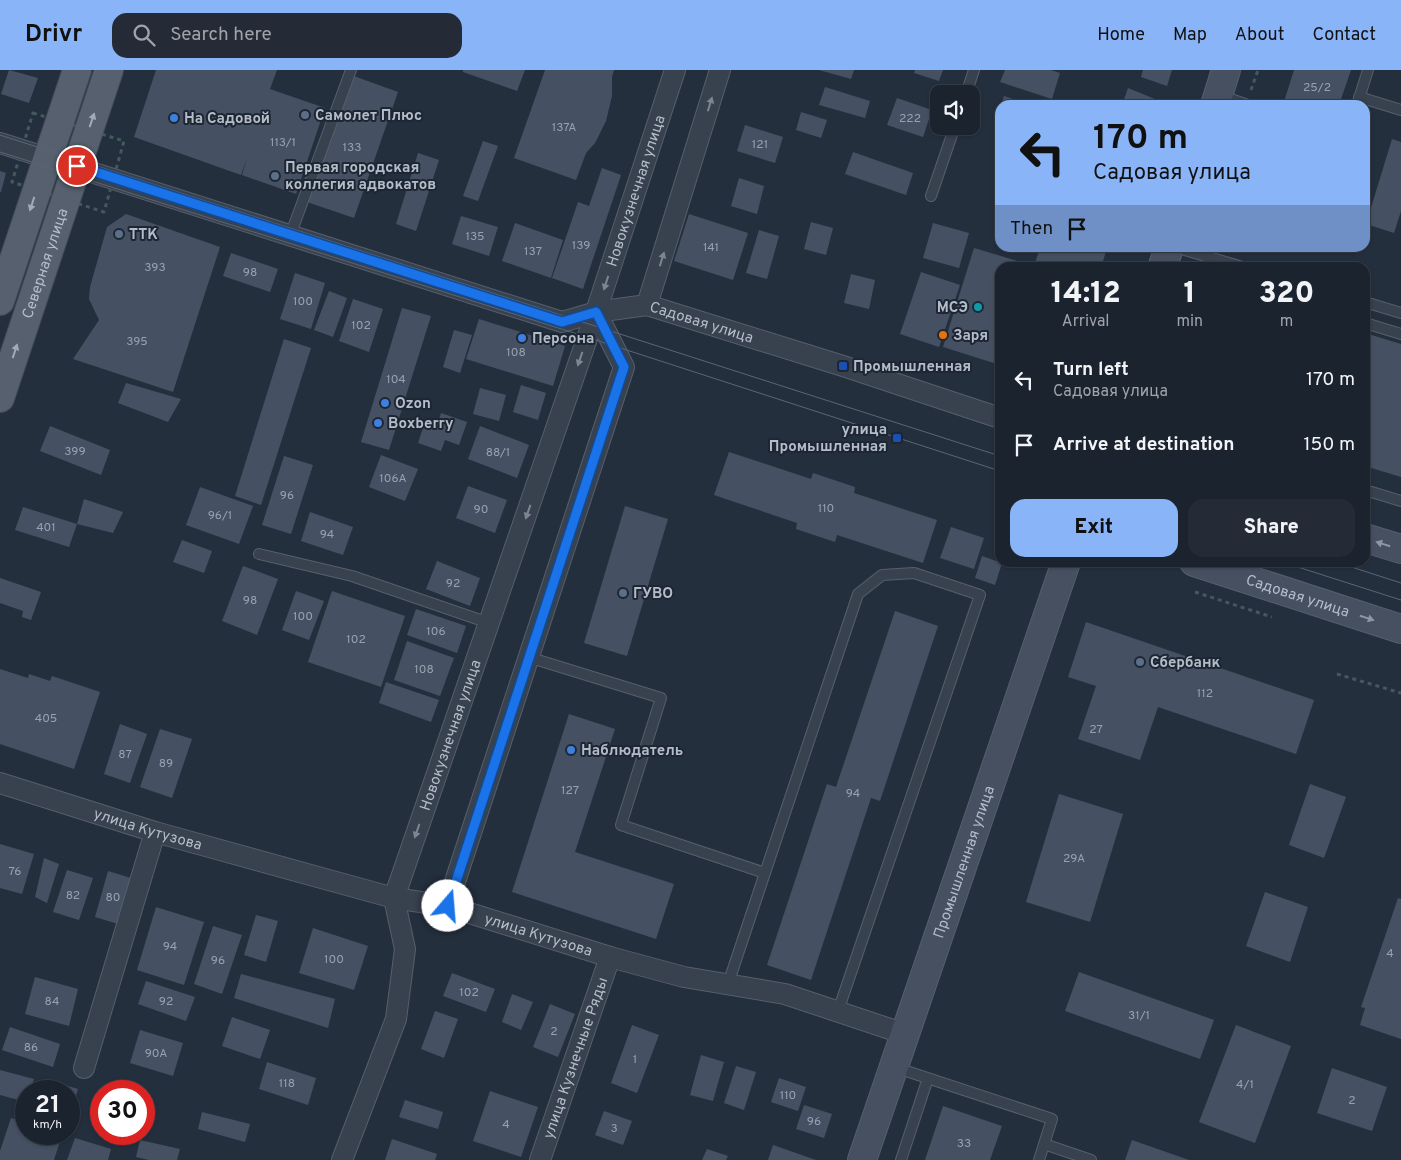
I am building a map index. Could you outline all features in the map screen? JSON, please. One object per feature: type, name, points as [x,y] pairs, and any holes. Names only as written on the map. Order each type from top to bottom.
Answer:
[{"type":"main road","name":"Северная улица","points":[[0,301],[77,70]]},
{"type":"main road","name":"Северная улица","points":[[0,398],[109,70]]},
{"type":"main road","points":[[1370,540],[1401,549]]},
{"type":"main road","name":"Промышленная улица","points":[[862,1160],[1066,567]]},
{"type":"main road","name":"Садовая улица","points":[[1208,567],[1401,629]]},
{"type":"street","name":"Новокузнечная улица","points":[[394,898],[596,312],[675,70]]},
{"type":"street","points":[[647,305],[720,70]]},
{"type":"street","name":"Садовая улица","points":[[0,143],[562,322],[596,312],[647,305],[843,366],[995,416]]},
{"type":"street","points":[[448,906],[624,367],[596,312]]},
{"type":"street","name":"улица Кутузова","points":[[0,783],[155,832],[394,898],[448,906],[610,957],[684,977],[785,994],[905,1034]]},
{"type":"street","points":[[84,1068],[155,832]]},
{"type":"street","points":[[342,1160],[396,1019],[405,949],[394,898]]},
{"type":"street","name":"улица Кузнечные Ряды","points":[[540,1160],[610,957]]},
{"type":"lane","points":[[290,236],[350,70]]},
{"type":"lane","points":[[969,85],[974,70]]},
{"type":"lane","points":[[1358,100],[1368,70]]},
{"type":"lane","points":[[1220,90],[1239,100]]},
{"type":"lane","points":[[1370,104],[1401,110]]},
{"type":"lane","points":[[931,196],[952,135]]},
{"type":"lane","points":[[1192,252],[1226,262]]},
{"type":"lane","points":[[1370,304],[1401,313]]},
{"type":"lane","points":[[1370,325],[1401,334]]},
{"type":"lane","points":[[1370,492],[1401,501]]},
{"type":"lane","points":[[258,554],[352,576],[489,623]]},
{"type":"lane","points":[[728,984],[858,594],[882,575],[914,573],[980,595],[838,1011]]},
{"type":"lane","points":[[528,657],[661,698],[621,825],[765,873]]},
{"type":"lane","points":[[893,1066],[1052,1119],[1039,1160]]},
{"type":"lane","points":[[900,1160],[928,1078]]},
{"type":"lane","points":[[1044,1144],[1091,1160]]},
{"type":"path","points":[[1337,674],[1401,694]]},
{"type":"building","points":[[9,70],[38,78],[29,103],[1,94]]},
{"type":"building","points":[[156,70],[277,70],[270,89],[325,108],[296,194],[242,175],[247,158],[241,175],[134,137]]},
{"type":"building","points":[[463,70],[525,70],[517,91],[463,72]]},
{"type":"building","points":[[545,70],[614,70],[612,96],[606,121],[595,143],[586,153],[576,180],[514,158]]},
{"type":"building","points":[[819,70],[854,70],[851,79]]},
{"type":"building","points":[[915,70],[943,70],[939,81],[914,73]]},
{"type":"building","points":[[1005,70],[1051,70],[1060,73],[1052,99],[1000,82]]},
{"type":"building","points":[[1143,70],[1172,70],[1167,86],[1141,77]]},
{"type":"building","points":[[1294,70],[1351,70],[1341,100],[1285,100]]},
{"type":"building","points":[[351,75],[398,92],[354,218],[307,202]]},
{"type":"building","points":[[825,87],[870,101],[865,118],[819,105]]},
{"type":"building","points":[[1128,88],[1155,99],[1155,100],[1124,100]]},
{"type":"building","points":[[1004,96],[1016,100],[1003,100]]},
{"type":"building","points":[[897,98],[930,109],[930,116],[923,137],[887,125]]},
{"type":"building","points":[[801,112],[827,120],[821,138],[796,130]]},
{"type":"building","points":[[745,125],[783,137],[775,163],[737,151]]},
{"type":"building","points":[[1392,139],[1401,142],[1401,211],[1394,233],[1370,225],[1370,211]]},
{"type":"building","points":[[483,141],[498,146],[478,201],[463,196]]},
{"type":"building","points":[[853,152],[913,173],[906,195],[845,174]]},
{"type":"building","points":[[418,153],[439,160],[416,231],[396,224]]},
{"type":"building","points":[[602,168],[621,175],[583,289],[552,278],[578,202],[589,206]]},
{"type":"building","points":[[0,171],[6,173],[1,192],[0,192]]},
{"type":"building","points":[[739,178],[764,186],[757,214],[731,206]]},
{"type":"building","points":[[126,214],[220,247],[173,392],[73,359],[99,320],[89,299],[90,287],[107,227]]},
{"type":"building","points":[[689,214],[748,233],[733,280],[674,261]]},
{"type":"building","points":[[461,216],[498,227],[489,256],[452,244]]},
{"type":"building","points":[[811,222],[833,228],[826,255],[804,249]]},
{"type":"building","points":[[515,223],[563,240],[551,278],[502,261]]},
{"type":"building","points":[[933,223],[969,233],[959,268],[923,258]]},
{"type":"building","points":[[759,230],[779,236],[767,279],[746,273]]},
{"type":"building","name":"МСЭ","points":[[974,248],[1021,262],[995,262],[995,363],[943,347]]},
{"type":"building","name":"МСЭ","points":[[1039,252],[1106,252],[1103,262],[1035,262]]},
{"type":"building","points":[[231,253],[278,269],[270,292],[223,276]]},
{"type":"building","points":[[921,272],[960,285],[939,347],[900,334]]},
{"type":"building","points":[[295,273],[325,283],[311,329],[280,319]]},
{"type":"building","points":[[851,274],[875,280],[869,309],[844,303]]},
{"type":"building","points":[[329,291],[347,298],[333,337],[314,330]]},
{"type":"building","points":[[353,299],[383,309],[369,352],[339,341]]},
{"type":"building","points":[[402,308],[431,316],[389,450],[361,442]]},
{"type":"building","points":[[479,319],[565,346],[553,386],[466,359]]},
{"type":"building","points":[[454,330],[472,335],[460,373],[443,367]]},
{"type":"building","points":[[1370,335],[1401,344],[1401,477],[1370,468]]},
{"type":"building","points":[[284,339],[311,348],[261,505],[235,496]]},
{"type":"building","points":[[126,383],[181,399],[168,422],[118,403]]},
{"type":"building","points":[[521,385],[546,393],[538,420],[513,412]]},
{"type":"building","points":[[480,388],[506,395],[499,421],[473,414]]},
{"type":"building","points":[[441,413],[467,422],[459,445],[445,440],[441,451],[418,443],[426,419],[438,423]]},
{"type":"building","points":[[50,426],[110,450],[101,475],[40,451]]},
{"type":"building","points":[[480,426],[529,445],[517,478],[468,459]]},
{"type":"building","points":[[729,452],[811,479],[813,473],[855,487],[854,493],[937,520],[923,563],[837,535],[835,542],[796,529],[797,523],[714,495]]},
{"type":"building","points":[[381,455],[418,469],[405,501],[369,487]]},
{"type":"building","points":[[284,456],[313,465],[291,534],[262,525]]},
{"type":"building","points":[[468,486],[507,500],[495,533],[456,518]]},
{"type":"building","points":[[200,487],[253,506],[239,544],[186,525]]},
{"type":"building","points":[[84,499],[123,512],[113,533],[77,524]]},
{"type":"building","points":[[625,506],[668,519],[627,656],[584,643]]},
{"type":"building","points":[[23,507],[77,524],[69,547],[15,530]]},
{"type":"building","points":[[310,512],[353,527],[343,555],[301,541]]},
{"type":"building","points":[[951,527],[984,538],[974,569],[940,558]]},
{"type":"building","points":[[182,540],[212,551],[204,573],[173,562]]},
{"type":"building","points":[[982,556],[995,561],[995,567],[1001,567],[995,585],[975,578]]},
{"type":"building","points":[[437,561],[480,578],[470,606],[426,589]]},
{"type":"building","points":[[243,566],[278,579],[257,635],[222,621]]},
{"type":"building","points":[[0,578],[41,592],[31,620],[22,617],[23,611],[0,603]]},
{"type":"building","points":[[296,591],[324,601],[309,640],[282,630]]},
{"type":"building","points":[[332,591],[405,616],[381,687],[308,662]]},
{"type":"building","points":[[416,609],[466,626],[457,653],[407,635]]},
{"type":"building","points":[[895,611],[938,626],[880,801],[871,798],[811,980],[767,965],[827,784],[836,787]]},
{"type":"building","points":[[1086,622],[1314,700],[1296,754],[1158,707],[1140,760],[1078,739],[1096,686],[1068,677]]},
{"type":"building","points":[[407,641],[454,658],[440,696],[394,680]]},
{"type":"building","points":[[0,669],[28,678],[29,674],[50,681],[52,676],[100,692],[74,769],[0,744]]},
{"type":"building","points":[[386,682],[439,700],[431,722],[379,703]]},
{"type":"building","points":[[569,714],[615,729],[575,852],[674,884],[656,939],[512,892]]},
{"type":"building","points":[[120,724],[147,734],[130,783],[104,774]]},
{"type":"building","points":[[160,729],[192,739],[172,798],[140,787]]},
{"type":"building","points":[[1310,784],[1346,797],[1324,858],[1289,845]]},
{"type":"building","points":[[1059,794],[1123,814],[1090,922],[1026,902]]},
{"type":"building","points":[[0,844],[34,854],[22,894],[0,888]]},
{"type":"building","points":[[44,858],[59,864],[47,903],[35,897]]},
{"type":"building","points":[[67,870],[93,878],[79,920],[53,912]]},
{"type":"building","points":[[108,871],[131,878],[118,924],[95,917]]},
{"type":"building","points":[[1265,892],[1308,907],[1290,962],[1246,946]]},
{"type":"building","points":[[1398,898],[1401,899],[1401,1039],[1360,1025],[1365,1008],[1361,1007]]},
{"type":"building","points":[[156,907],[204,922],[184,985],[137,970]]},
{"type":"building","points":[[256,915],[278,921],[266,962],[244,955]]},
{"type":"building","points":[[213,926],[242,935],[222,994],[194,984]]},
{"type":"building","points":[[313,928],[368,946],[354,990],[299,973]]},
{"type":"building","points":[[1079,972],[1214,1020],[1200,1059],[1065,1011]]},
{"type":"building","points":[[452,973],[495,989],[486,1012],[443,996]]},
{"type":"building","points":[[241,974],[335,999],[328,1028],[234,998]]},
{"type":"building","points":[[35,977],[78,989],[69,1026],[25,1014]]},
{"type":"building","points":[[146,981],[195,997],[186,1021],[138,1004]]},
{"type":"building","points":[[512,994],[533,1002],[521,1030],[502,1022]]},
{"type":"building","points":[[550,1004],[575,1014],[558,1057],[533,1047]]},
{"type":"building","points":[[435,1011],[458,1019],[444,1058],[421,1049]]},
{"type":"building","points":[[232,1017],[270,1030],[260,1059],[222,1046]]},
{"type":"building","points":[[632,1025],[659,1035],[637,1093],[611,1083]]},
{"type":"building","points":[[1236,1025],[1291,1046],[1255,1143],[1199,1122]]},
{"type":"building","points":[[10,1027],[60,1044],[53,1067],[2,1050]]},
{"type":"building","points":[[140,1030],[183,1043],[173,1076],[130,1063]]},
{"type":"building","points":[[701,1055],[724,1062],[713,1101],[690,1095]]},
{"type":"building","points":[[267,1062],[316,1078],[308,1105],[259,1089]]},
{"type":"building","points":[[736,1066],[756,1072],[744,1110],[724,1103]]},
{"type":"building","points":[[1332,1068],[1387,1087],[1372,1131],[1317,1113]]},
{"type":"building","points":[[0,1070],[34,1079],[15,1080],[15,1099],[0,1095]]},
{"type":"building","points":[[779,1078],[806,1087],[798,1111],[771,1102]]},
{"type":"building","points":[[490,1091],[538,1107],[521,1157],[473,1141]]},
{"type":"building","points":[[405,1100],[443,1112],[438,1129],[399,1117]]},
{"type":"building","points":[[804,1105],[832,1114],[824,1138],[796,1129]]},
{"type":"building","points":[[943,1106],[1002,1126],[990,1160],[925,1160]]},
{"type":"building","points":[[604,1111],[632,1121],[623,1145],[595,1135]]},
{"type":"building","points":[[202,1112],[250,1124],[245,1142],[198,1129]]},
{"type":"building","points":[[11,1118],[15,1119],[15,1145],[59,1145],[54,1160],[0,1160],[0,1151]]},
{"type":"building","points":[[392,1139],[437,1154],[435,1160],[385,1160]]},
{"type":"building","points":[[80,1140],[90,1143],[90,1145],[111,1149],[108,1160],[67,1160],[72,1145],[80,1145]]},
{"type":"building","points":[[1132,1140],[1189,1160],[1125,1160]]},
{"type":"building","points":[[155,1143],[180,1149],[177,1160],[149,1160],[136,1157],[139,1145],[155,1145]]},
{"type":"building","points":[[773,1145],[816,1160],[768,1160]]},
{"type":"building","points":[[707,1149],[728,1156],[726,1160],[702,1160]]},
{"type":"tram line","points":[[0,135],[995,454]]},
{"type":"tram line","points":[[0,152],[571,332],[995,469]]},
{"type":"tram line","points":[[1298,567],[1401,600]]},
{"type":"tram line","points":[[1351,567],[1401,583]]},
{"type":"place","name":"Самолет Плюс","points":[[305,115]]},
{"type":"place","name":"На Садовой","points":[[174,118]]},
{"type":"place","name":"Первая городская коллегия адвокатов","points":[[275,176]]},
{"type":"place","name":"ТТК","points":[[119,234]]},
{"type":"place","name":"МСЭ","points":[[978,307]]},
{"type":"place","name":"Заря","points":[[943,335]]},
{"type":"place","name":"Персона","points":[[522,338]]},
{"type":"place","name":"Промышленная","points":[[843,366]]},
{"type":"place","name":"Ozon","points":[[385,403]]},
{"type":"place","name":"Boxberry","points":[[378,423]]},
{"type":"place","name":"улица Промышленная","points":[[897,438]]},
{"type":"place","name":"ГУВО","points":[[623,593]]},
{"type":"place","name":"Сбербанк","points":[[1140,662]]},
{"type":"place","name":"Наблюдатель","points":[[571,750]]},
{"type":"route","points":[[77,166],[562,322],[596,312],[615,346],[624,367],[448,906]]}]
